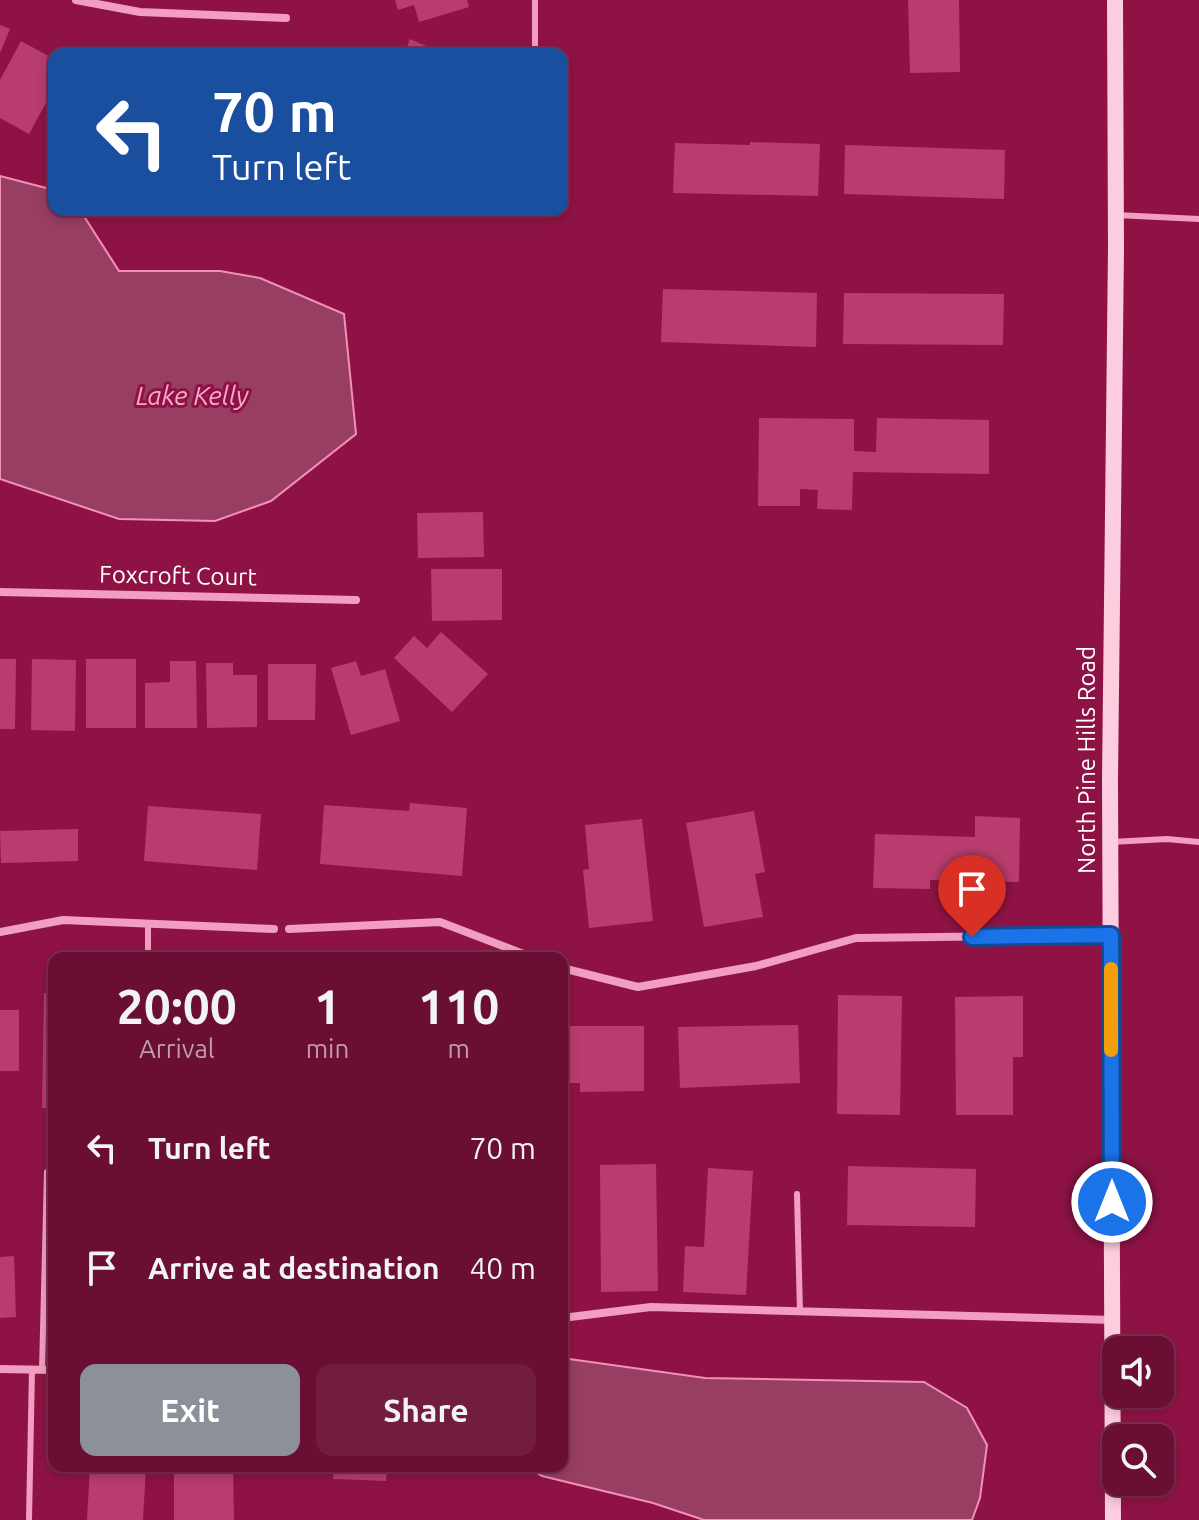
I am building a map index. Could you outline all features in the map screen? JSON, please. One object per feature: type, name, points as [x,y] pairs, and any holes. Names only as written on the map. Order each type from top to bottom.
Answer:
[{"type":"main road","name":"North Pine Hills Road","points":[[1113,1520],[1111,842],[1115,0]]},
{"type":"street","points":[[76,0],[140,12],[286,18]]},
{"type":"street","name":"Foxcroft Court","points":[[0,592],[356,600]]},
{"type":"street","points":[[0,932],[63,920],[274,929]]},
{"type":"street","points":[[289,929],[440,922],[518,952]]},
{"type":"street","points":[[568,970],[638,987],[756,966],[856,938],[1111,935]]},
{"type":"street","points":[[568,1317],[651,1307],[1112,1320]]},
{"type":"street","points":[[0,1369],[48,1370]]},
{"type":"lane","points":[[535,0],[535,48]]},
{"type":"lane","points":[[1116,215],[1199,219]]},
{"type":"lane","points":[[1111,842],[1167,839],[1199,842]]},
{"type":"lane","points":[[148,924],[148,952]]},
{"type":"lane","points":[[29,1520],[47,1172]]},
{"type":"lane","points":[[797,1194],[800,1312]]},
{"type":"water","name":"Lake Kelly","points":[[0,176],[48,188],[48,216],[84,216],[119,271],[220,271],[260,278],[344,314],[356,434],[271,501],[215,521],[119,519],[0,479]]},
{"type":"water","points":[[568,1359],[705,1378],[924,1382],[967,1408],[987,1445],[980,1498],[972,1520],[704,1520],[653,1503],[536,1472],[568,1472]]},
{"type":"building","points":[[395,0],[467,0],[469,7],[419,22],[414,5],[398,10]]},
{"type":"building","points":[[908,0],[959,0],[960,72],[910,73]]},
{"type":"building","points":[[0,25],[10,29],[0,53]]},
{"type":"building","points":[[410,39],[431,48],[406,48]]},
{"type":"building","points":[[21,41],[48,56],[48,99],[29,134],[0,118],[0,80]]},
{"type":"building","points":[[750,142],[820,144],[818,196],[673,193],[675,143],[750,145]]},
{"type":"building","points":[[845,145],[1005,150],[1004,199],[844,194]]},
{"type":"building","points":[[663,289],[817,293],[816,347],[661,342]]},
{"type":"building","points":[[844,293],[1004,294],[1003,345],[843,344]]},
{"type":"building","points":[[759,418],[854,419],[854,451],[876,452],[877,418],[989,420],[989,474],[853,472],[852,510],[817,509],[818,490],[800,489],[800,506],[758,506]]},
{"type":"building","points":[[483,512],[484,557],[418,558],[417,513]]},
{"type":"building","points":[[431,569],[502,569],[502,620],[432,621]]},
{"type":"building","points":[[441,632],[488,674],[452,712],[394,658],[414,636],[427,648]]},
{"type":"building","points":[[0,659],[16,659],[15,729],[0,729]]},
{"type":"building","points":[[32,659],[76,660],[75,731],[31,730]]},
{"type":"building","points":[[86,659],[136,659],[136,728],[86,728]]},
{"type":"building","points":[[170,661],[196,661],[197,728],[145,728],[145,683],[170,682]]},
{"type":"building","points":[[356,661],[361,676],[385,669],[400,721],[351,735],[331,668]]},
{"type":"building","points":[[206,663],[233,663],[233,675],[257,675],[257,727],[207,728]]},
{"type":"building","points":[[268,664],[316,664],[315,720],[268,720]]},
{"type":"building","points":[[410,803],[467,808],[462,876],[320,864],[324,805],[409,811]]},
{"type":"building","points":[[148,806],[261,814],[257,870],[144,861]]},
{"type":"building","points":[[754,811],[765,872],[755,874],[763,917],[704,927],[686,823]]},
{"type":"building","points":[[975,816],[1020,818],[1019,882],[930,880],[930,889],[873,888],[875,834],[975,837]]},
{"type":"building","points":[[642,819],[653,921],[589,928],[583,870],[589,869],[585,825]]},
{"type":"building","points":[[78,829],[78,861],[1,863],[0,831]]},
{"type":"building","points":[[44,993],[48,993],[48,1108],[42,1108]]},
{"type":"building","points":[[838,995],[902,996],[900,1115],[837,1114]]},
{"type":"building","points":[[1023,996],[1023,1057],[1013,1057],[1013,1115],[956,1115],[955,997]]},
{"type":"building","points":[[0,1010],[19,1010],[19,1071],[0,1071]]},
{"type":"building","points":[[798,1025],[800,1083],[680,1088],[678,1027]]},
{"type":"building","points":[[568,1026],[644,1026],[644,1091],[580,1092],[580,1083],[568,1083]]},
{"type":"building","points":[[656,1164],[658,1291],[601,1292],[600,1165]]},
{"type":"building","points":[[848,1166],[976,1169],[975,1227],[847,1225]]},
{"type":"building","points":[[708,1168],[753,1171],[746,1295],[683,1292],[685,1246],[704,1247]]},
{"type":"building","points":[[14,1256],[16,1317],[0,1318],[0,1257]]},
{"type":"building","points":[[90,1472],[146,1472],[143,1520],[87,1520]]},
{"type":"building","points":[[174,1472],[233,1472],[234,1520],[174,1520]]},
{"type":"building","points":[[334,1472],[387,1472],[386,1481],[333,1479]]},
{"type":"slow traffic","points":[[1111,969],[1111,1050]]},
{"type":"route","points":[[972,937],[1111,935],[1112,1202]]}]
